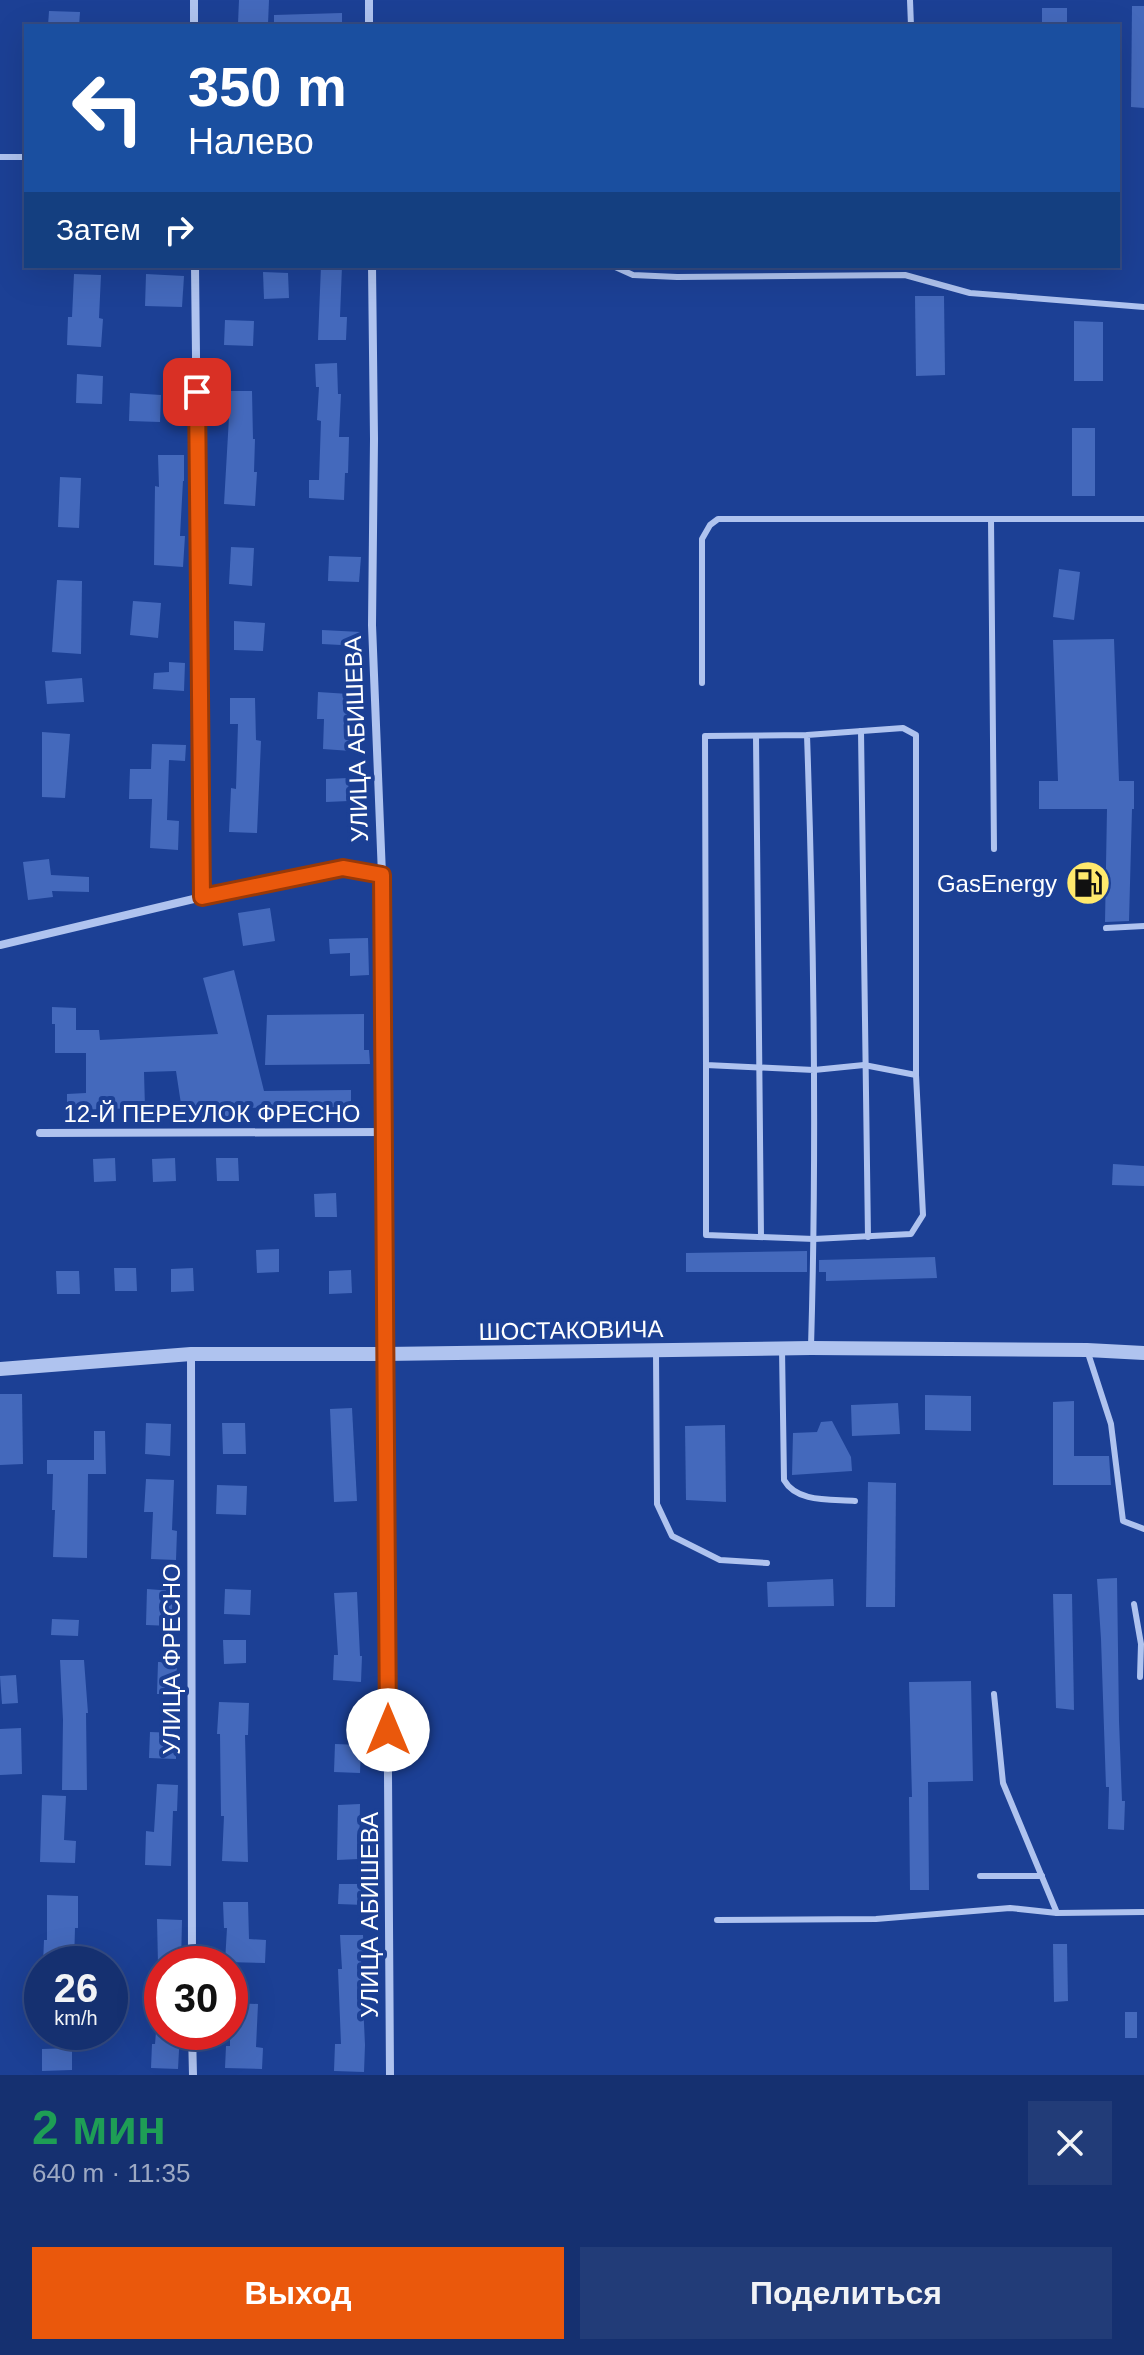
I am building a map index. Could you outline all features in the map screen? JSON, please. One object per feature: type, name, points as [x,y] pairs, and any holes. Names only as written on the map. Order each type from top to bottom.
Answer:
[{"type":"street","points":[[194,0],[194,24]]},
{"type":"street","points":[[369,0],[369,24]]},
{"type":"street","points":[[195,268],[202,897]]},
{"type":"street","name":"УЛИЦА АБИШЕВА","points":[[372,268],[372,625],[382,875],[390,2075]]},
{"type":"street","points":[[0,945],[202,897],[343,868],[382,875]]},
{"type":"street","name":"12-Й ПЕРЕУЛОК ФРЕСНО","points":[[40,1133],[383,1132]]},
{"type":"street","name":"ШОСТАКОВИЧА","points":[[0,1369],[191,1354],[811,1348],[1141,1350]]},
{"type":"street","name":"УЛИЦА ФРЕСНО","points":[[191,1354],[192,1946]]},
{"type":"street","points":[[192,2050],[193,2075]]},
{"type":"lane","points":[[910,0],[911,24]]},
{"type":"lane","points":[[0,157],[24,157]]},
{"type":"lane","points":[[617,268],[633,275],[677,277],[905,275],[970,293],[1144,307]]},
{"type":"lane","points":[[702,683],[702,539],[710,525],[718,519],[1144,519]]},
{"type":"lane","points":[[991,519],[994,849]]},
{"type":"lane","points":[[903,728],[916,735],[916,1075],[923,1215],[911,1234],[814,1239],[706,1235],[705,736],[861,731],[903,728]]},
{"type":"lane","points":[[861,731],[868,1237]]},
{"type":"lane","points":[[807,735],[814,919],[811,1348]]},
{"type":"lane","points":[[756,736],[761,1237]]},
{"type":"lane","points":[[1106,928],[1144,926]]},
{"type":"lane","points":[[706,1065],[814,1070],[864,1065],[916,1075]]},
{"type":"lane","points":[[782,1349],[784,1480],[792,1491],[801,1496],[855,1501]]},
{"type":"lane","points":[[1087,1350],[1111,1424],[1123,1521],[1144,1529]]},
{"type":"lane","points":[[656,1351],[657,1504],[672,1536],[720,1560],[767,1563]]},
{"type":"lane","points":[[1134,1604],[1142,1644],[1140,1677]]},
{"type":"lane","points":[[994,1694],[1003,1783],[1057,1913]]},
{"type":"lane","points":[[980,1876],[1042,1876]]},
{"type":"lane","points":[[717,1920],[876,1919],[1010,1908],[1057,1913],[1144,1912]]},
{"type":"building","points":[[239,0],[269,0],[268,24],[238,24]]},
{"type":"building","points":[[1132,6],[1144,6],[1144,108],[1131,107]]},
{"type":"building","points":[[1042,8],[1067,8],[1067,24],[1042,24]]},
{"type":"building","points":[[49,11],[80,12],[79,24],[48,24]]},
{"type":"building","points":[[342,13],[342,24],[274,24],[274,15]]},
{"type":"building","points":[[321,268],[342,268],[340,317],[347,317],[346,340],[318,340]]},
{"type":"building","points":[[263,272],[288,273],[289,298],[264,299]]},
{"type":"building","points":[[74,274],[101,275],[101,347],[67,345]]},
{"type":"building","points":[[146,274],[184,276],[182,307],[145,306]]},
{"type":"building","points":[[915,296],[944,296],[945,375],[916,376]]},
{"type":"building","points":[[225,320],[254,321],[253,346],[224,345]]},
{"type":"building","points":[[1074,321],[1103,322],[1103,381],[1074,381]]},
{"type":"building","points":[[337,363],[338,394],[341,394],[339,437],[349,437],[344,500],[309,498],[309,480],[319,480],[321,421],[317,420],[319,387],[316,387],[315,364]]},
{"type":"building","points":[[77,374],[103,376],[102,404],[76,403]]},
{"type":"building","points":[[227,391],[252,391],[254,472],[257,472],[255,506],[224,504],[229,417]]},
{"type":"building","points":[[130,393],[161,395],[160,422],[129,421]]},
{"type":"building","points":[[1072,428],[1095,428],[1095,496],[1072,496]]},
{"type":"building","points":[[158,455],[184,455],[180,536],[185,536],[183,567],[154,565]]},
{"type":"building","points":[[60,477],[81,478],[79,528],[58,527]]},
{"type":"building","points":[[231,547],[254,548],[252,586],[229,584]]},
{"type":"building","points":[[329,556],[361,557],[359,582],[328,581]]},
{"type":"building","points":[[1059,569],[1080,572],[1074,620],[1053,617]]},
{"type":"building","points":[[57,580],[82,581],[81,654],[52,652]]},
{"type":"building","points":[[133,601],[161,603],[158,638],[130,635]]},
{"type":"building","points":[[234,621],[265,623],[263,651],[234,650]]},
{"type":"building","points":[[322,630],[361,632],[360,646],[322,644]]},
{"type":"building","points":[[1114,639],[1119,781],[1134,781],[1134,809],[1129,921],[1105,922],[1107,809],[1039,809],[1039,781],[1058,781],[1053,640]]},
{"type":"building","points":[[169,662],[185,663],[184,691],[153,689],[154,673],[169,672]]},
{"type":"building","points":[[82,678],[84,702],[47,704],[45,681]]},
{"type":"building","points":[[318,692],[349,694],[347,721],[353,721],[351,751],[323,749],[324,719],[317,719]]},
{"type":"building","points":[[230,698],[255,698],[256,740],[261,741],[257,833],[229,832],[231,788],[236,789],[238,724],[230,724]]},
{"type":"building","points":[[42,732],[70,734],[65,798],[42,797]]},
{"type":"building","points":[[152,744],[186,745],[185,761],[169,760],[167,820],[179,821],[178,850],[150,848],[152,799],[129,799],[130,769],[151,769]]},
{"type":"building","points":[[348,778],[349,801],[326,802],[326,779]]},
{"type":"building","points":[[49,859],[51,875],[89,877],[89,892],[52,891],[53,897],[28,900],[23,862]]},
{"type":"building","points":[[270,908],[275,941],[243,946],[238,913]]},
{"type":"building","points":[[368,938],[369,975],[350,976],[350,953],[330,954],[329,939]]},
{"type":"building","points":[[234,970],[264,1091],[351,1090],[351,1107],[239,1108],[240,1117],[187,1124],[176,1071],[144,1072],[145,1108],[67,1110],[67,1094],[86,1093],[86,1053],[55,1053],[52,1007],[76,1008],[76,1030],[99,1030],[100,1040],[218,1034],[203,978]]},
{"type":"building","points":[[364,1014],[364,1050],[369,1050],[370,1064],[265,1065],[267,1015]]},
{"type":"building","points":[[115,1158],[116,1181],[94,1182],[93,1159]]},
{"type":"building","points":[[175,1158],[176,1181],[153,1182],[152,1159]]},
{"type":"building","points":[[216,1158],[238,1158],[239,1181],[217,1181]]},
{"type":"building","points":[[1113,1164],[1144,1166],[1144,1186],[1112,1185]]},
{"type":"building","points":[[336,1193],[337,1217],[315,1217],[314,1194]]},
{"type":"building","points":[[279,1249],[279,1272],[257,1273],[256,1250]]},
{"type":"building","points":[[807,1251],[807,1272],[686,1272],[686,1253]]},
{"type":"building","points":[[935,1257],[937,1278],[826,1281],[826,1272],[819,1272],[819,1260]]},
{"type":"building","points":[[114,1268],[136,1268],[137,1291],[115,1291]]},
{"type":"building","points":[[193,1268],[194,1291],[171,1292],[171,1269]]},
{"type":"building","points":[[351,1270],[352,1293],[329,1294],[329,1271]]},
{"type":"building","points":[[56,1271],[79,1271],[80,1294],[57,1294]]},
{"type":"building","points":[[0,1394],[22,1394],[23,1464],[0,1465]]},
{"type":"building","points":[[925,1395],[971,1396],[971,1431],[925,1430]]},
{"type":"building","points":[[1074,1401],[1074,1456],[1109,1456],[1111,1485],[1053,1485],[1053,1402]]},
{"type":"building","points":[[898,1403],[900,1434],[852,1436],[851,1405]]},
{"type":"building","points":[[352,1408],[357,1501],[334,1502],[330,1409]]},
{"type":"building","points":[[832,1421],[851,1457],[852,1471],[792,1475],[793,1433],[817,1432],[821,1422]]},
{"type":"building","points":[[146,1423],[171,1424],[170,1456],[145,1454]]},
{"type":"building","points":[[222,1423],[245,1423],[246,1454],[223,1454]]},
{"type":"building","points":[[725,1425],[726,1502],[686,1500],[685,1426]]},
{"type":"building","points":[[94,1431],[105,1431],[106,1474],[88,1474],[87,1558],[53,1557],[53,1474],[47,1474],[47,1460],[94,1460]]},
{"type":"building","points":[[146,1479],[174,1480],[172,1530],[177,1531],[176,1560],[151,1559],[153,1512],[144,1512]]},
{"type":"building","points":[[868,1482],[896,1483],[895,1607],[866,1607]]},
{"type":"building","points":[[217,1485],[247,1486],[246,1515],[216,1514]]},
{"type":"building","points":[[1117,1578],[1124,1830],[1108,1829],[1109,1787],[1106,1787],[1097,1579]]},
{"type":"building","points":[[833,1579],[834,1606],[768,1607],[767,1582]]},
{"type":"building","points":[[147,1589],[173,1591],[171,1626],[146,1625]]},
{"type":"building","points":[[225,1589],[251,1590],[250,1615],[224,1614]]},
{"type":"building","points":[[357,1592],[361,1682],[333,1680],[334,1655],[338,1655],[334,1593]]},
{"type":"building","points":[[1053,1594],[1072,1594],[1074,1710],[1056,1708]]},
{"type":"building","points":[[52,1619],[79,1620],[78,1636],[51,1635]]},
{"type":"building","points":[[223,1640],[246,1640],[246,1663],[224,1664]]},
{"type":"building","points":[[60,1660],[84,1660],[88,1713],[87,1790],[62,1790]]},
{"type":"building","points":[[158,1662],[177,1662],[176,1694],[157,1694]]},
{"type":"building","points":[[16,1675],[18,1703],[2,1704],[0,1676]]},
{"type":"building","points":[[971,1681],[973,1781],[928,1782],[929,1890],[910,1890],[909,1797],[912,1797],[909,1682]]},
{"type":"building","points":[[219,1702],[249,1703],[248,1735],[245,1735],[248,1862],[222,1861],[224,1816],[221,1816],[220,1734],[217,1734]]},
{"type":"building","points":[[21,1728],[22,1774],[0,1775],[0,1729]]},
{"type":"building","points":[[150,1732],[176,1733],[176,1759],[149,1758]]},
{"type":"building","points":[[335,1744],[361,1745],[360,1773],[334,1772]]},
{"type":"building","points":[[157,1784],[178,1785],[177,1811],[173,1811],[171,1866],[145,1865],[146,1831],[154,1832]]},
{"type":"building","points":[[42,1795],[66,1796],[64,1840],[76,1841],[75,1863],[40,1862]]},
{"type":"building","points":[[360,1804],[359,1859],[337,1860],[338,1805]]},
{"type":"building","points":[[339,1884],[365,1884],[364,1905],[338,1904]]},
{"type":"building","points":[[47,1895],[78,1896],[74,1946],[44,1946],[44,1940],[47,1940]]},
{"type":"building","points":[[223,1902],[248,1902],[249,1939],[266,1940],[265,1963],[248,1963],[248,1946],[226,1946],[227,1928],[224,1928]]},
{"type":"building","points":[[157,1919],[182,1920],[181,1946],[158,1946]]},
{"type":"building","points":[[340,1935],[363,1935],[364,2072],[334,2071],[335,2044],[341,2044]]},
{"type":"building","points":[[1053,1944],[1067,1944],[1068,2001],[1054,2002]]},
{"type":"building","points":[[248,2004],[258,2004],[256,2047],[263,2048],[262,2069],[225,2068],[226,2050],[248,2050]]},
{"type":"building","points":[[1125,2012],[1137,2012],[1137,2038],[1125,2038]]},
{"type":"building","points":[[42,2050],[72,2050],[72,2070],[42,2071]]},
{"type":"building","points":[[152,2050],[179,2050],[178,2069],[151,2068]]},
{"type":"place","name":"GasEnergy","points":[[1088,883]]},
{"type":"route","points":[[197,392],[202,897],[343,868],[382,875],[388,1730]]}]
